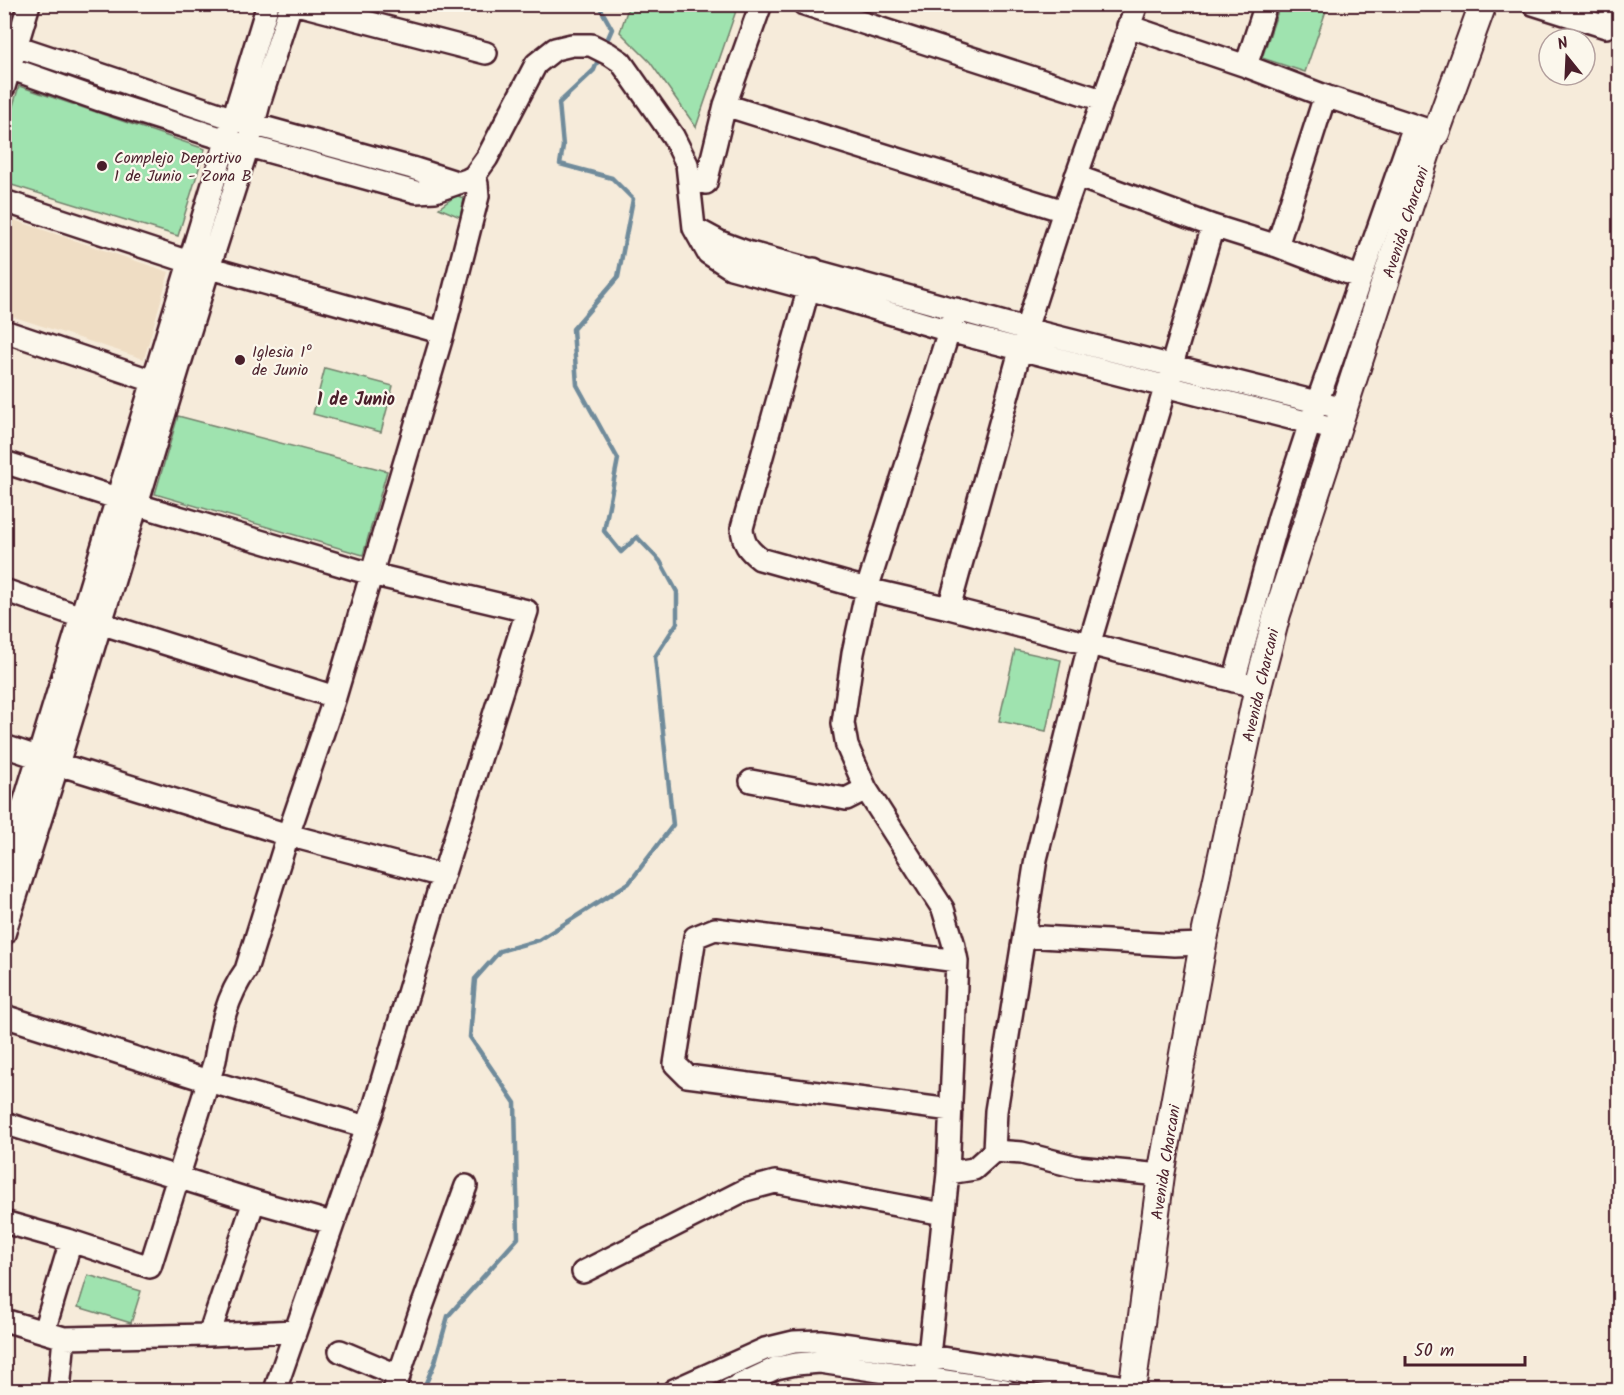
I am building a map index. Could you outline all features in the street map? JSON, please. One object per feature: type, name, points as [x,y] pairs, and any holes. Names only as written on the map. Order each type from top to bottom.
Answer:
[{"type":"main road","name":"Avenida Charcani","points":[[1132,1389],[1161,1175],[1203,944],[1246,684],[1276,614],[1432,137],[1425,129],[1483,5]]},
{"type":"street","points":[[29,4],[11,44],[7,73],[227,140],[416,192],[435,191],[467,179],[487,158],[536,64],[555,49],[572,45],[600,50],[621,62],[673,136],[687,164],[694,228],[720,242],[949,331],[1023,339],[1172,365],[1313,413]]},
{"type":"street","points":[[4,869],[102,622],[248,146],[244,122],[236,106],[268,4]]},
{"type":"street","points":[[4,934],[49,760],[81,617],[189,262],[227,140],[244,122],[291,4]]},
{"type":"street","points":[[297,4],[486,53]]},
{"type":"street","points":[[706,183],[725,105],[761,4]]},
{"type":"street","points":[[804,4],[1102,100]]},
{"type":"street","points":[[949,608],[1023,339],[1064,211],[1137,4]]},
{"type":"street","points":[[1246,66],[1266,4]]},
{"type":"street","points":[[1533,4],[1606,27],[1615,4]]},
{"type":"street","points":[[811,279],[742,528],[743,540],[749,551],[760,559],[867,589],[1246,684],[1279,517],[1361,279],[1425,129],[1128,26]]},
{"type":"street","points":[[4,1222],[150,1267],[208,1081],[231,997],[246,970],[288,835],[335,697],[443,333],[478,196],[477,184],[467,179],[412,168],[244,122],[11,44]]},
{"type":"street","points":[[1278,246],[1325,96]]},
{"type":"street","points":[[725,105],[1064,211]]},
{"type":"street","points":[[1076,176],[1213,226],[1278,246],[1361,279]]},
{"type":"street","points":[[4,201],[189,262],[443,333]]},
{"type":"street","points":[[948,1173],[974,1169],[994,1151],[996,1111],[1036,860],[1089,645],[1213,226]]},
{"type":"street","points":[[811,279],[956,309],[1023,339],[1166,386],[1340,419]]},
{"type":"street","points":[[923,1385],[929,1356],[948,1173],[957,961],[943,909],[866,789],[847,746],[843,723],[853,653],[867,589],[956,309]]},
{"type":"street","points":[[4,330],[153,381]]},
{"type":"street","points":[[4,462],[138,505],[371,574],[527,611],[367,1127],[275,1390]]},
{"type":"street","points":[[4,590],[81,617],[335,697]]},
{"type":"street","points":[[4,746],[288,835],[443,876]]},
{"type":"street","points":[[751,780],[846,799],[866,789]]},
{"type":"street","points":[[951,1110],[687,1076],[675,1064],[695,937],[715,929],[957,961]]},
{"type":"street","points":[[1024,936],[1174,945],[1203,944]]},
{"type":"street","points":[[4,1016],[208,1081],[367,1127]]},
{"type":"street","points":[[4,1123],[332,1223]]},
{"type":"street","points":[[994,1151],[1022,1153],[1077,1167],[1161,1175]]},
{"type":"street","points":[[583,1272],[745,1190],[775,1182],[943,1214]]},
{"type":"street","points":[[340,1351],[397,1383],[419,1314],[466,1186]]},
{"type":"street","points":[[209,1335],[254,1201]]},
{"type":"street","points":[[44,1331],[71,1241]]},
{"type":"street","points":[[4,1320],[64,1338],[295,1331]]},
{"type":"street","points":[[59,1390],[64,1338]]},
{"type":"street","points":[[674,1390],[765,1349],[794,1342],[820,1341],[1132,1389]]},
{"type":"street","points":[[729,1390],[776,1368],[820,1362],[860,1367],[923,1385],[1005,1390]]},
{"type":"shaded area","points":[[5,217],[169,272],[144,359],[5,314]]},
{"type":"green space","points":[[629,5],[738,5],[696,127],[650,62],[620,32]]},
{"type":"green space","points":[[1280,5],[1328,5],[1305,72],[1262,58]]},
{"type":"green space","points":[[36,59],[213,119],[211,127],[33,67]]},
{"type":"green space","name":"Complejo Deportivo 1 de Junio - Zona B","points":[[19,86],[205,149],[178,236],[5,183],[5,132]]},
{"type":"green space","points":[[457,195],[464,199],[460,217],[439,208]]},
{"type":"green space","points":[[325,368],[393,386],[381,432],[313,414]]},
{"type":"green space","points":[[178,416],[387,471],[363,555],[155,494]]},
{"type":"green space","points":[[1015,650],[1061,660],[1046,731],[999,721]]},
{"type":"green space","points":[[88,1275],[141,1291],[131,1323],[78,1307]]},
{"type":"waterway","points":[[598,4],[612,29],[605,45]]},
{"type":"waterway","points":[[423,1390],[435,1362],[448,1316],[518,1238],[515,1103],[470,1037],[475,979],[500,951],[539,940],[629,883],[673,825],[655,657],[677,623],[677,592],[660,561],[637,537],[621,552],[604,531],[618,459],[577,385],[573,329],[618,277],[633,199],[612,178],[560,164],[563,146],[559,103],[594,70],[600,55]]},
{"type":"place","name":"Complejo Deportivo 1 de Junio - Zona B","points":[[102,166]]},
{"type":"place","name":"Iglesia 1º de Junio","points":[[240,360]]},
{"type":"district","name":"1 de Junio","points":[[356,399]]}]
